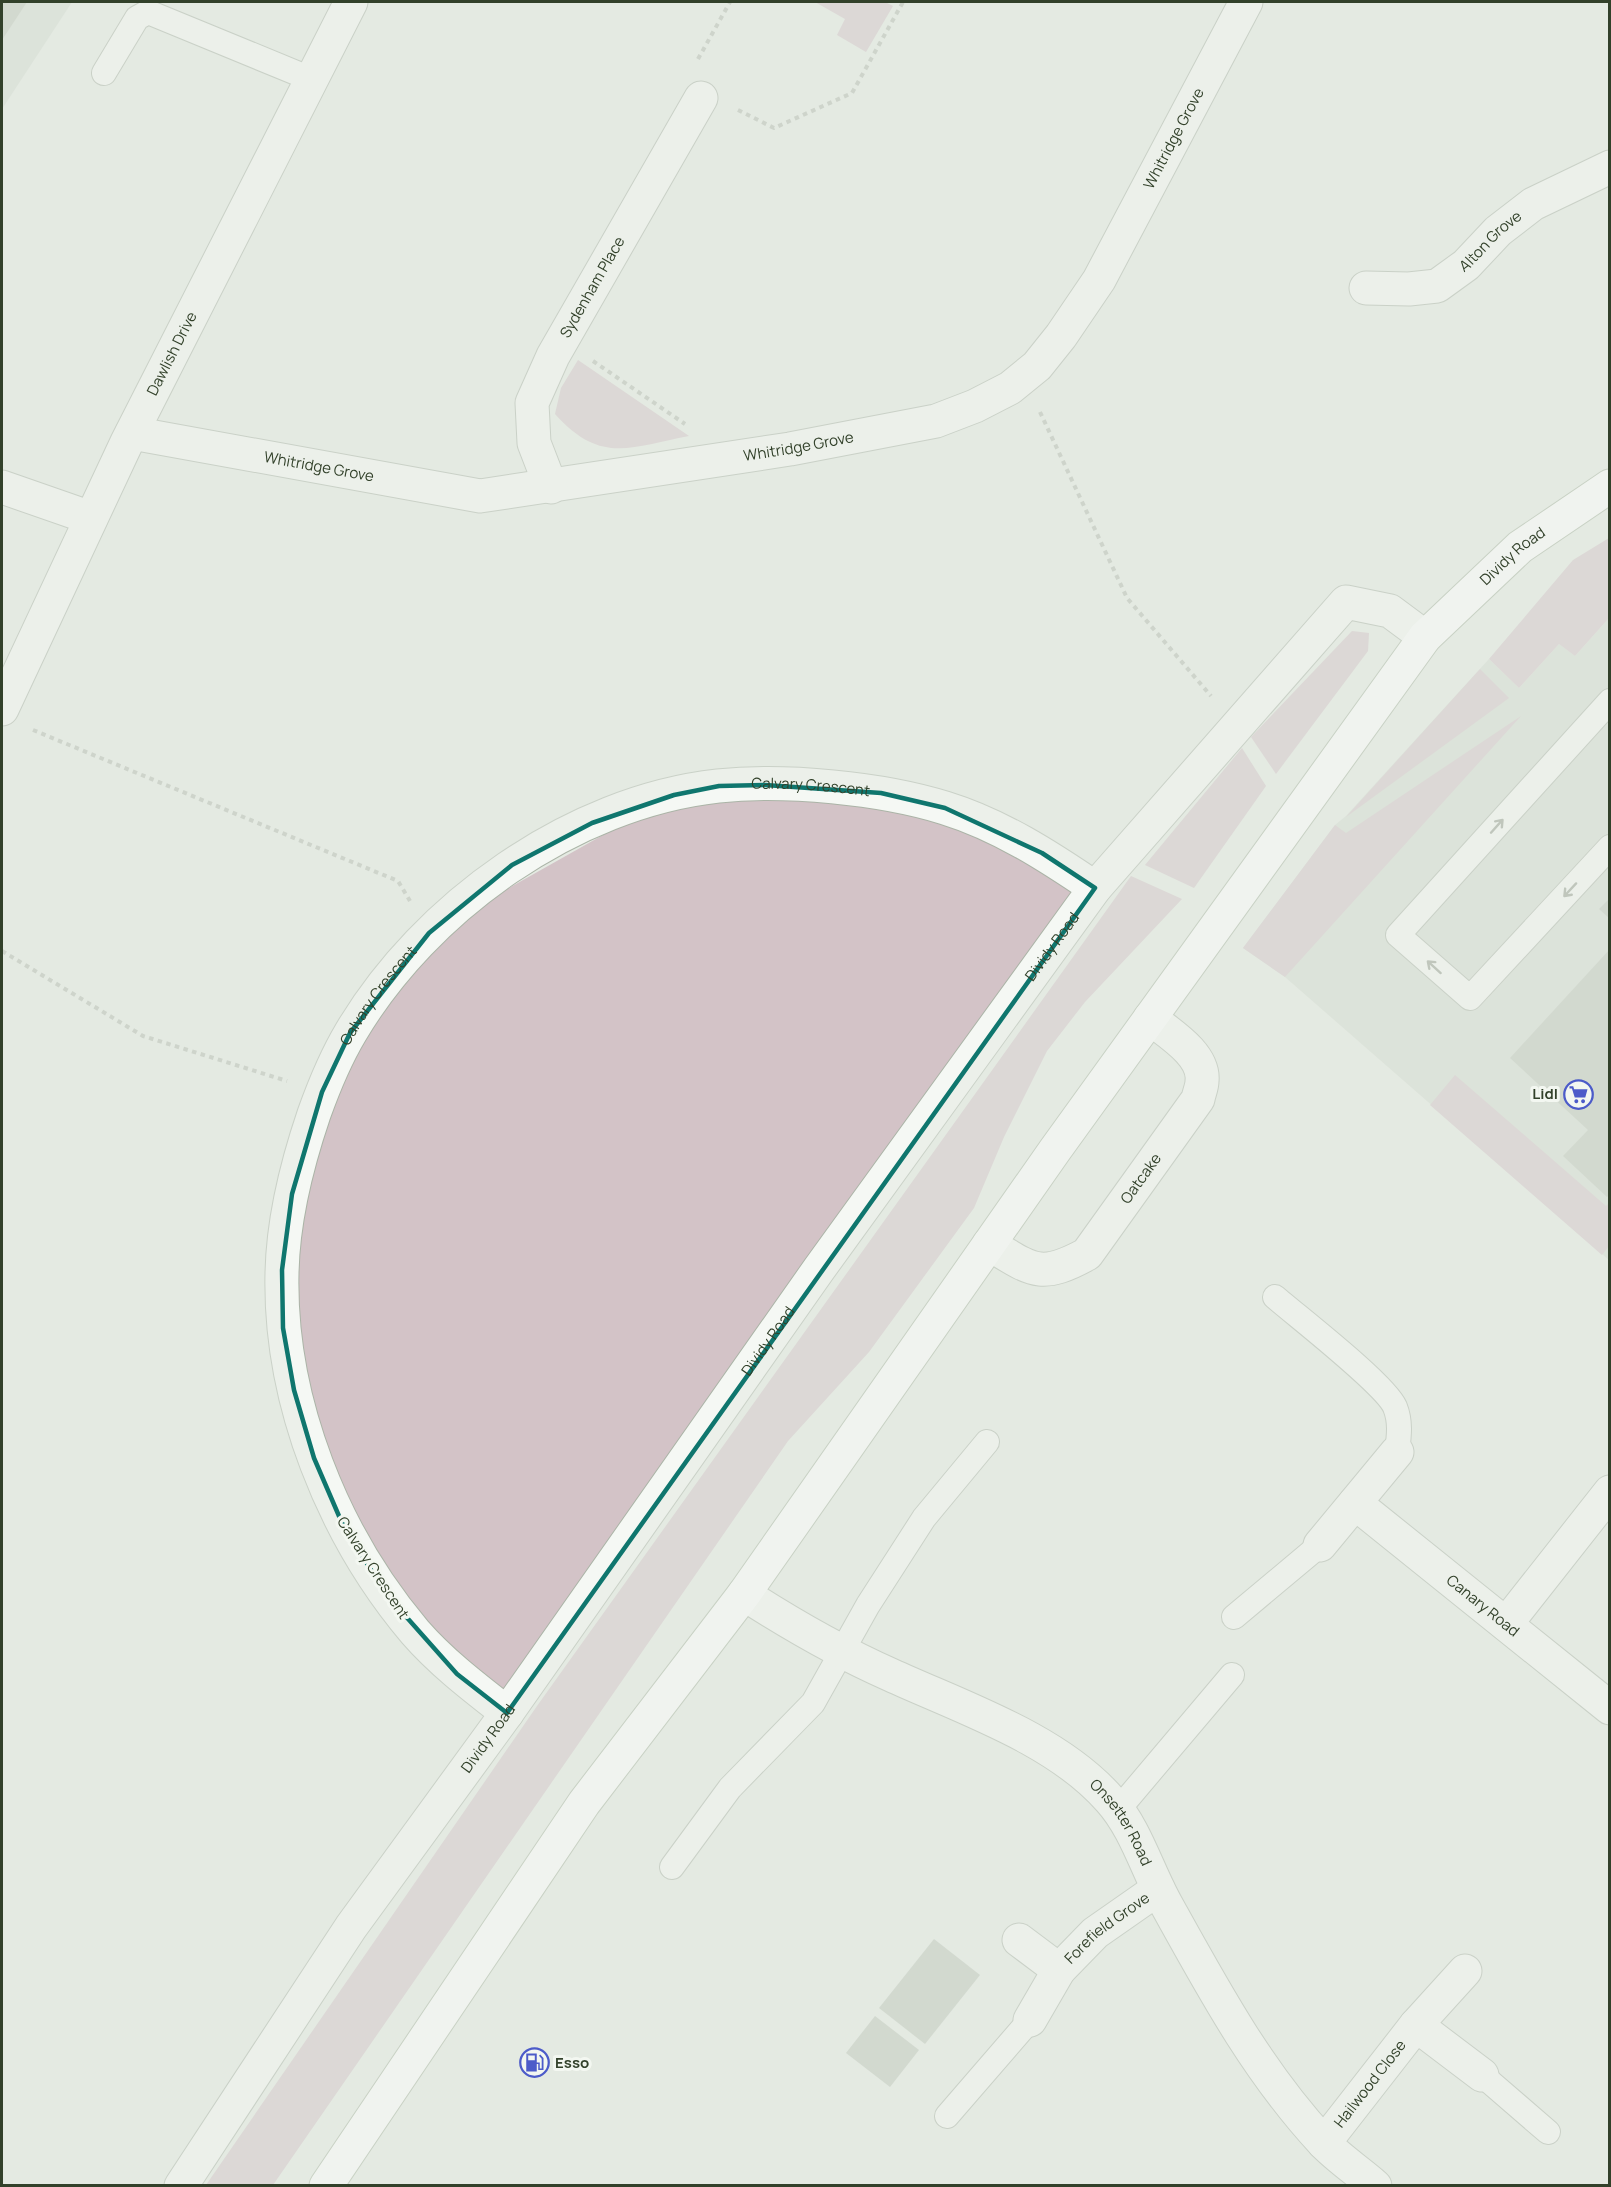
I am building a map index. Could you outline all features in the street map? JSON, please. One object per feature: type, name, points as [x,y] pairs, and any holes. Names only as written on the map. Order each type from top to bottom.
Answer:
[{"type":"main road","name":"Dividy Road","points":[[326,2186],[584,1803],[744,1594],[989,1244],[1425,637],[1520,547],[1610,486]]},
{"type":"street","name":"Dawlish Drive","points":[[13,718],[91,518],[351,2]]},
{"type":"street","name":"Whitridge Grove","points":[[132,433],[480,496],[790,449],[936,421],[975,406],[1010,388],[1037,366],[1061,336],[1099,280],[1246,2]]},
{"type":"street","name":"Sydenham Place","points":[[551,487],[534,443],[531,403],[563,340],[701,98]]},
{"type":"street","name":"Alton Grove","points":[[1366,288],[1409,289],[1437,286],[1466,265],[1498,231],[1533,204],[1610,167]]},
{"type":"street","points":[[2,488],[91,518]]},
{"type":"street","name":"Dividy Road","points":[[181,2186],[351,1927],[507,1713],[819,1269],[1095,888],[1346,602],[1390,611],[1425,637]]},
{"type":"street","name":"Calvary Crescent","points":[[507,1713],[457,1674],[416,1633],[386,1594],[342,1523],[314,1458],[294,1390],[283,1328],[282,1270],[292,1194],[304,1144],[322,1092],[350,1033],[388,978],[429,933],[512,865],[555,840],[636,805],[719,786],[820,787],[881,793],[945,808],[994,827],[1042,853],[1095,888]]},
{"type":"street","name":"Oatcake","points":[[989,1244],[1019,1263],[1044,1271],[1066,1265],[1087,1254],[1198,1099],[1203,1078],[1196,1060],[1179,1041],[1150,1018]]},
{"type":"street","points":[[1320,1545],[1397,1452]]},
{"type":"street","points":[[1506,1624],[1610,1492]]},
{"type":"street","name":"Canary Road","points":[[1355,1503],[1610,1708]]},
{"type":"street","name":"Onsetter Road","points":[[744,1594],[819,1642],[975,1712],[1043,1747],[1085,1774],[1118,1811],[1130,1830],[1158,1889],[1233,2025],[1276,2086],[1324,2143],[1375,2186]]},
{"type":"street","name":"Forefield Grove","points":[[1030,2020],[1059,1970],[1095,1933],[1158,1889]]},
{"type":"street","name":"Forefield Grove","points":[[1019,1940],[1059,1970]]},
{"type":"street","name":"Hailwood Close","points":[[1324,2143],[1416,2025],[1465,1971]]},
{"type":"street","name":"Hailwood Close","points":[[1416,2025],[1482,2075]]},
{"type":"lane","points":[[104,73],[137,18],[148,12],[311,79]]},
{"type":"lane","points":[[1610,700],[1398,935],[1470,998],[1610,847]]},
{"type":"lane","points":[[1275,1297],[1374,1382],[1394,1404],[1401,1428],[1397,1452]]},
{"type":"lane","points":[[672,1867],[730,1788],[813,1703],[868,1605],[924,1518],[987,1442]]},
{"type":"lane","points":[[1234,1617],[1320,1545]]},
{"type":"lane","points":[[1118,1811],[1232,1675]]},
{"type":"lane","points":[[947,2116],[1030,2020]]},
{"type":"lane","points":[[1482,2075],[1548,2132]]},
{"type":"path","points":[[733,107],[774,128],[852,93],[903,2]]},
{"type":"path","points":[[563,340],[687,425]]},
{"type":"path","points":[[1024,377],[1127,598],[1237,727]]},
{"type":"path","points":[[13,718],[398,880],[429,933]]},
{"type":"path","points":[[2,951],[143,1036],[322,1092]]},
{"type":"highlighted area","points":[[765,785],[881,793],[945,808],[1042,853],[1095,888],[507,1713],[457,1674],[386,1594],[342,1523],[314,1458],[294,1390],[283,1328],[282,1270],[292,1194],[322,1092],[350,1033],[429,933],[512,865],[592,823],[674,795],[719,786]]},
{"type":"shaded area","points":[[2,2],[72,2],[2,109]]},
{"type":"shaded area","points":[[815,2],[885,2],[893,6],[866,52],[837,35],[845,19]]},
{"type":"shaded area","points":[[578,360],[689,436],[617,448],[602,446],[587,440],[572,430],[555,414],[561,388]]},
{"type":"shaded area","points":[[1609,538],[1609,618],[1575,656],[1559,644],[1519,688],[1489,659],[1573,560]]},
{"type":"shaded area","points":[[1609,618],[1609,1260],[1285,977],[1243,948],[1335,825],[1346,816],[1489,659],[1519,688],[1559,644],[1575,656]]},
{"type":"shaded area","points":[[1352,631],[1369,633],[1368,651],[1276,774],[1251,737]]},
{"type":"shaded area","points":[[1480,669],[1509,698],[1346,817]]},
{"type":"shaded area","points":[[1521,716],[1285,977],[1243,948],[1335,825],[1346,833]]},
{"type":"shaded area","points":[[1242,748],[1266,786],[1194,888],[1145,865]]},
{"type":"shaded area","points":[[881,793],[1095,888],[507,1713],[457,1674],[342,1523],[283,1328],[322,1092],[429,933],[674,795]]},
{"type":"shaded area","points":[[1131,876],[1182,899],[1085,1002],[1047,1051],[1004,1137],[974,1208],[869,1352],[788,1441],[273,2185],[206,2185],[537,1706]]},
{"type":"shaded area","points":[[1455,1075],[1606,1206],[1609,1203],[1609,1246],[1602,1255],[1430,1105]]},
{"type":"building","points":[[2,2],[27,2],[2,40]]},
{"type":"building","points":[[1610,898],[1610,919],[1599,909]]},
{"type":"building","name":"Lidl","points":[[1610,949],[1610,1194],[1607,1197],[1563,1156],[1588,1130],[1510,1058]]},
{"type":"building","points":[[934,1939],[980,1975],[925,2044],[879,2008]]},
{"type":"building","points":[[875,2016],[919,2050],[890,2087],[846,2053]]},
{"type":"place","name":"Lidl","points":[[1579,1094]]},
{"type":"place","name":"Esso","points":[[534,2063]]}]
